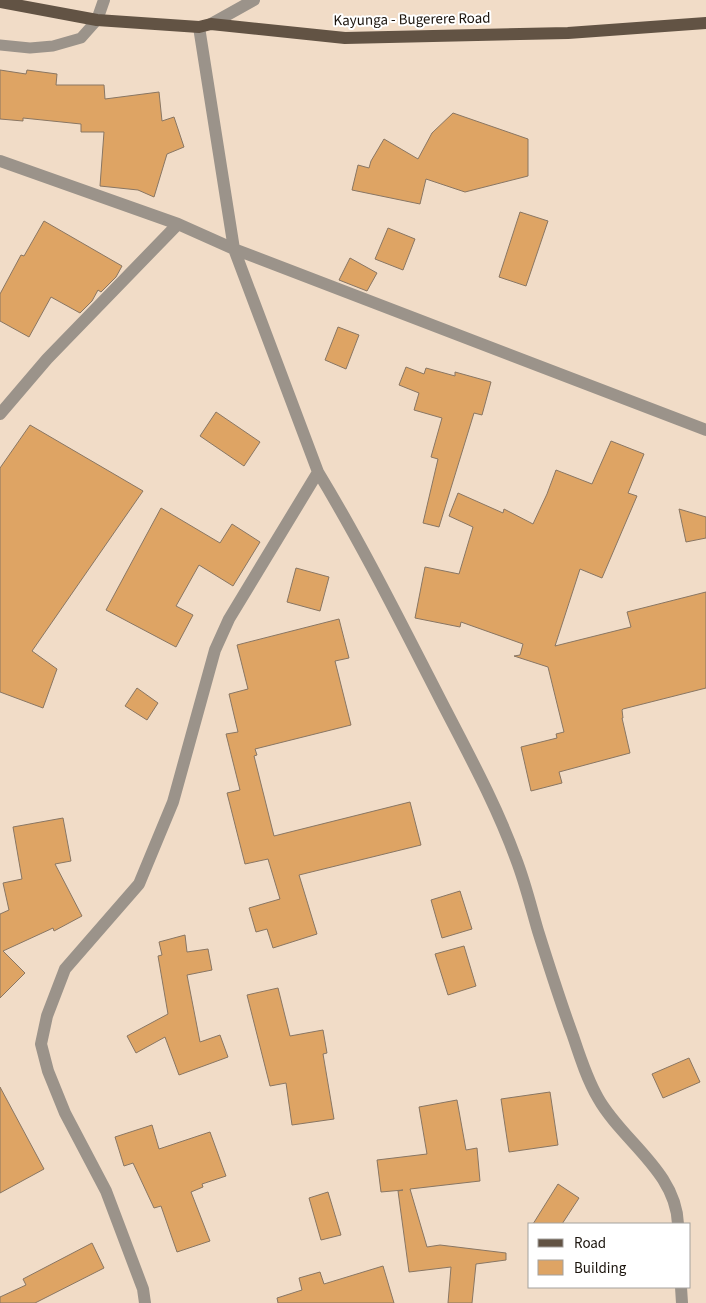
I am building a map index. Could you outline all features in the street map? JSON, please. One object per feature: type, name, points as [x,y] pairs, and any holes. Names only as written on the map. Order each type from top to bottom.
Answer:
[{"type":"main road","name":"Kayunga - Bugerere Road","points":[[0,2],[97,20],[205,26],[345,38],[568,33],[706,23]]},
{"type":"street","points":[[97,20],[104,0]]},
{"type":"street","points":[[254,0],[205,26],[234,250],[318,472],[371,563],[492,800],[517,859],[552,978],[584,1068],[598,1099],[633,1144],[653,1165],[664,1182],[673,1202],[678,1223]]},
{"type":"street","points":[[0,160],[178,224],[234,250],[706,430]]},
{"type":"street","points":[[0,414],[47,359],[178,224]]},
{"type":"street","points":[[146,1303],[143,1289],[106,1191],[65,1113],[48,1071],[41,1044],[47,1016],[65,969],[139,884],[174,802],[216,650],[230,620],[318,472]]},
{"type":"street","points":[[681,1288],[682,1303]]},
{"type":"lane","points":[[0,45],[30,48],[53,46],[81,38],[97,20]]},
{"type":"building","points":[[0,70],[26,74],[27,70],[57,74],[56,85],[104,85],[105,99],[159,92],[162,121],[174,117],[184,147],[167,154],[154,197],[138,190],[100,186],[104,132],[81,132],[81,124],[23,118],[23,121],[0,119]]},
{"type":"building","points":[[453,113],[528,139],[528,176],[465,192],[426,179],[420,204],[352,190],[358,165],[369,168],[384,139],[418,159],[432,133]]},
{"type":"building","points":[[520,212],[548,221],[526,286],[499,277]]},
{"type":"building","points":[[44,221],[122,266],[116,277],[101,292],[98,290],[92,301],[80,313],[51,297],[29,337],[0,321],[0,294],[21,255],[24,256]]},
{"type":"building","points":[[388,228],[415,239],[403,270],[375,259]]},
{"type":"building","points":[[350,258],[377,273],[367,291],[339,280]]},
{"type":"building","points":[[338,327],[359,335],[346,369],[325,360]]},
{"type":"building","points":[[406,367],[424,374],[426,368],[455,376],[455,372],[491,382],[482,415],[474,413],[439,527],[423,523],[438,459],[431,457],[442,418],[414,410],[419,393],[399,385]]},
{"type":"building","points":[[216,412],[260,442],[244,466],[200,436]]},
{"type":"building","points":[[30,425],[143,491],[32,651],[57,669],[43,708],[0,692],[0,468]]},
{"type":"building","points":[[611,441],[644,454],[628,493],[637,496],[602,578],[580,569],[555,646],[631,627],[627,612],[706,592],[706,688],[623,709],[622,718],[630,753],[559,772],[562,783],[531,791],[521,747],[557,738],[556,734],[564,732],[548,667],[514,656],[520,655],[523,644],[461,622],[460,627],[415,618],[425,567],[459,574],[473,527],[449,516],[458,493],[503,513],[504,509],[533,524],[556,470],[592,484]]},
{"type":"building","points":[[161,508],[220,543],[232,524],[260,542],[233,586],[199,565],[176,606],[193,615],[176,647],[106,610]]},
{"type":"building","points":[[679,509],[706,517],[706,538],[686,542]]},
{"type":"building","points":[[296,568],[329,577],[320,611],[287,602]]},
{"type":"building","points":[[339,619],[349,658],[335,661],[351,725],[255,749],[257,755],[254,756],[274,836],[410,802],[421,845],[299,875],[317,934],[273,948],[267,929],[256,932],[249,908],[280,899],[268,859],[245,864],[227,793],[240,790],[226,734],[238,732],[229,694],[248,689],[237,645]]},
{"type":"building","points":[[137,688],[158,703],[147,720],[125,706]]},
{"type":"building","points":[[63,818],[71,861],[55,864],[82,916],[54,931],[53,928],[3,951],[25,973],[0,998],[0,914],[9,910],[3,883],[22,879],[13,827]]},
{"type":"building","points":[[460,891],[472,929],[442,938],[431,900]]},
{"type":"building","points":[[185,935],[187,952],[208,949],[212,970],[187,975],[200,1042],[220,1035],[228,1057],[179,1075],[165,1037],[136,1053],[127,1036],[168,1014],[158,956],[162,955],[159,942]]},
{"type":"building","points":[[464,946],[476,986],[448,995],[435,954]]},
{"type":"building","points":[[278,988],[290,1036],[323,1030],[327,1053],[323,1054],[334,1119],[292,1125],[286,1083],[270,1086],[247,995]]},
{"type":"building","points":[[689,1058],[700,1082],[663,1098],[652,1074]]},
{"type":"building","points":[[0,1087],[44,1169],[0,1193]]},
{"type":"building","points":[[550,1092],[558,1145],[509,1152],[501,1099]]},
{"type":"building","points":[[457,1100],[466,1150],[477,1148],[480,1181],[410,1189],[427,1247],[440,1245],[506,1253],[506,1260],[476,1264],[472,1303],[448,1303],[451,1267],[409,1272],[398,1191],[403,1190],[381,1192],[377,1160],[427,1154],[419,1107]]},
{"type":"building","points":[[152,1125],[159,1149],[210,1132],[226,1176],[202,1184],[203,1187],[191,1192],[210,1241],[177,1252],[161,1206],[154,1208],[133,1163],[124,1166],[115,1137]]},
{"type":"building","points":[[558,1184],[579,1198],[563,1223],[534,1223]]},
{"type":"building","points":[[328,1192],[341,1235],[321,1240],[309,1198]]},
{"type":"building","points":[[92,1243],[104,1268],[35,1303],[0,1303],[0,1297],[26,1285],[23,1279]]},
{"type":"building","points":[[383,1266],[394,1303],[278,1303],[277,1298],[302,1290],[299,1278],[320,1272],[324,1284]]}]
